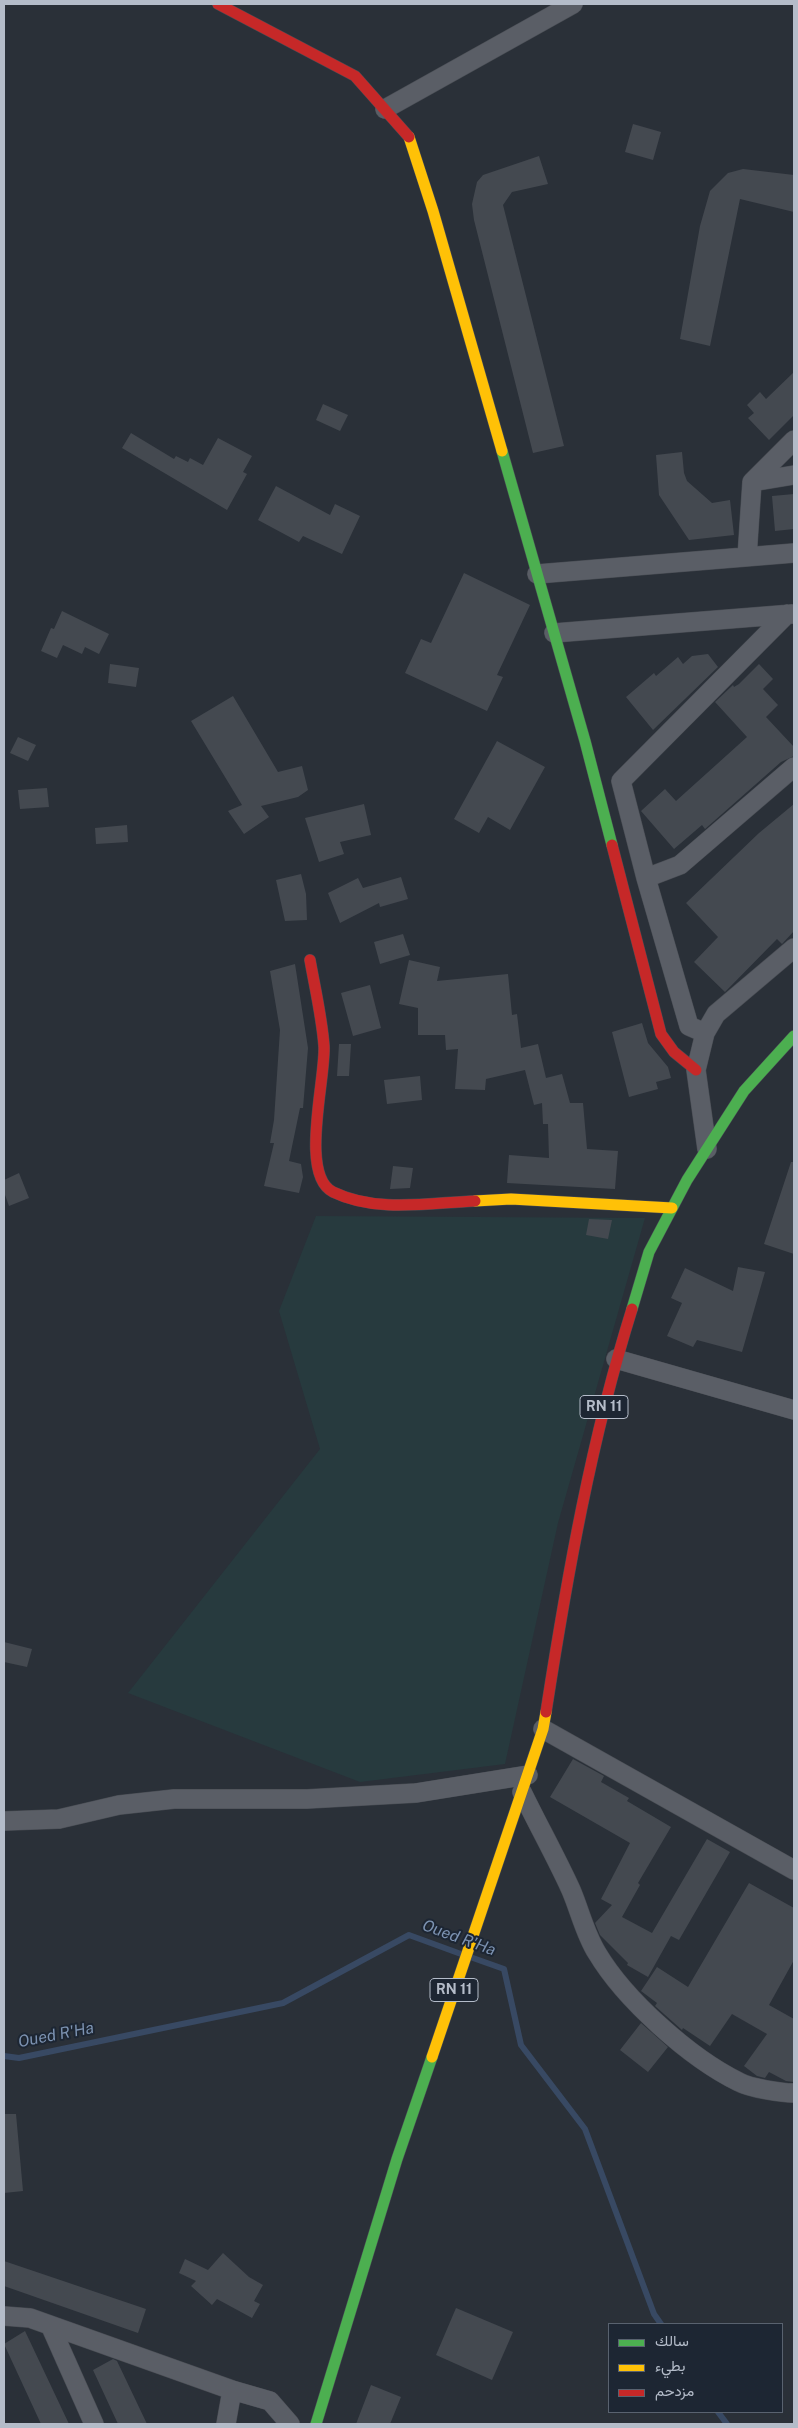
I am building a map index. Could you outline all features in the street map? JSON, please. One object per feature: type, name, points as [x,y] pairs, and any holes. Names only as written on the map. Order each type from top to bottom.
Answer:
[{"type":"street","points":[[218,4],[355,76],[410,136],[585,741],[661,1034],[674,1052],[696,1070]]},
{"type":"street","points":[[385,109],[573,4]]},
{"type":"street","points":[[747,557],[752,482],[794,440]]},
{"type":"street","points":[[752,482],[794,475]]},
{"type":"street","points":[[537,574],[794,553]]},
{"type":"street","points":[[554,633],[791,614]]},
{"type":"street","points":[[705,1033],[689,1026],[620,781],[791,614]]},
{"type":"street","points":[[646,878],[680,865],[794,767]]},
{"type":"street","points":[[707,1149],[696,1070],[705,1033],[716,1014],[794,948]]},
{"type":"street","points":[[310,960],[324,1047],[315,1142],[318,1174],[331,1191],[375,1205],[511,1200],[672,1208]]},
{"type":"street","points":[[674,1052],[705,1033]]},
{"type":"street","name":"RN 11","points":[[316,2424],[397,2159],[543,1729],[563,1607],[616,1359],[649,1252],[672,1208],[744,1091],[794,1036]]},
{"type":"street","points":[[616,1359],[794,1410]]},
{"type":"street","points":[[543,1729],[794,1870]]},
{"type":"street","points":[[4,1821],[59,1819],[119,1805],[174,1799],[306,1799],[416,1793],[525,1783],[596,1952],[627,1992],[664,2030],[700,2058],[740,2083],[794,2093]]},
{"type":"street","points":[[4,2316],[30,2318],[232,2390],[270,2401],[290,2424]]},
{"type":"street","points":[[50,2325],[94,2424]]},
{"type":"street","points":[[226,2424],[232,2390]]},
{"type":"green space","points":[[316,1216],[645,1218],[558,1523],[505,1764],[360,1782],[128,1693],[320,1449],[279,1311]]},
{"type":"building","points":[[633,124],[661,132],[653,160],[625,152]]},
{"type":"building","points":[[539,156],[548,184],[512,192],[503,205],[564,446],[533,453],[474,220],[472,204],[477,182],[483,175]]},
{"type":"building","points":[[743,169],[794,175],[794,212],[740,199],[710,346],[680,339],[700,226],[710,191],[728,173]]},
{"type":"building","points":[[794,372],[794,415],[769,440],[748,418],[754,413],[747,405],[760,392],[766,399]]},
{"type":"building","points":[[323,404],[348,415],[340,431],[316,420]]},
{"type":"building","points":[[131,433],[174,459],[176,456],[188,462],[190,458],[203,465],[218,438],[252,456],[243,472],[247,474],[227,510],[122,448]]},
{"type":"building","points":[[682,452],[684,473],[687,481],[712,503],[730,500],[734,535],[689,540],[659,495],[656,455]]},
{"type":"building","points":[[276,486],[330,515],[335,504],[360,516],[342,554],[303,536],[299,542],[258,520]]},
{"type":"building","points":[[794,494],[794,529],[775,531],[772,496]]},
{"type":"building","points":[[464,573],[530,605],[497,675],[503,677],[487,711],[405,673],[421,639],[431,643]]},
{"type":"building","points":[[62,611],[109,634],[99,654],[85,647],[82,654],[63,645],[57,658],[41,651],[51,628],[54,629]]},
{"type":"building","points":[[708,654],[718,667],[653,730],[626,697],[654,673],[656,676],[678,657],[683,664],[692,656]]},
{"type":"building","points":[[110,664],[139,668],[136,687],[108,683]]},
{"type":"building","points":[[759,664],[773,679],[763,689],[778,705],[766,717],[794,747],[794,756],[781,762],[705,829],[702,825],[674,849],[641,811],[665,789],[676,801],[747,737],[715,702],[733,685],[734,687],[739,684]]},
{"type":"building","points":[[233,696],[278,772],[302,766],[308,790],[298,797],[261,806],[269,817],[244,834],[228,811],[242,805],[191,721]]},
{"type":"building","points":[[18,737],[36,745],[28,761],[10,753]]},
{"type":"building","points":[[497,741],[545,767],[510,830],[488,817],[479,833],[454,819]]},
{"type":"building","points":[[47,788],[49,807],[20,809],[18,790]]},
{"type":"building","points":[[364,804],[371,835],[340,842],[344,854],[319,862],[305,818]]},
{"type":"building","points":[[794,804],[794,931],[782,944],[777,939],[725,992],[694,962],[718,937],[686,903],[759,833]]},
{"type":"building","points":[[127,825],[128,842],[96,844],[95,828]]},
{"type":"building","points":[[301,874],[306,894],[307,920],[285,921],[276,880]]},
{"type":"building","points":[[401,877],[408,899],[380,907],[379,903],[340,923],[328,893],[358,878],[363,888]]},
{"type":"building","points":[[403,934],[410,955],[380,964],[374,942]]},
{"type":"building","points":[[409,960],[440,967],[437,981],[508,974],[512,1015],[517,1014],[521,1048],[538,1044],[546,1078],[562,1074],[570,1103],[583,1103],[587,1149],[618,1151],[615,1189],[507,1183],[509,1155],[549,1158],[548,1124],[543,1124],[542,1103],[534,1105],[525,1070],[486,1079],[485,1090],[455,1089],[458,1049],[446,1050],[445,1035],[418,1035],[418,1008],[399,1004]]},
{"type":"building","points":[[295,964],[308,1048],[303,1108],[300,1108],[289,1161],[301,1164],[303,1177],[299,1193],[264,1186],[274,1143],[270,1143],[274,1120],[280,1030],[270,971]]},
{"type":"building","points":[[370,985],[381,1028],[353,1036],[341,993]]},
{"type":"building","points":[[642,1023],[648,1043],[668,1067],[671,1078],[656,1082],[658,1089],[629,1097],[612,1032]]},
{"type":"building","points":[[339,1044],[351,1044],[349,1076],[337,1076]]},
{"type":"building","points":[[420,1076],[422,1100],[387,1104],[384,1080]]},
{"type":"building","points":[[791,1162],[794,1162],[794,1254],[764,1244]]},
{"type":"building","points":[[393,1166],[413,1168],[410,1188],[390,1189]]},
{"type":"building","points":[[19,1173],[29,1198],[9,1206],[4,1192],[4,1180]]},
{"type":"building","points":[[589,1219],[612,1220],[608,1239],[586,1235]]},
{"type":"building","points":[[738,1267],[765,1272],[742,1352],[697,1340],[693,1347],[667,1336],[682,1303],[671,1298],[685,1268],[733,1291]]},
{"type":"building","points":[[4,1642],[32,1649],[27,1667],[4,1662]]},
{"type":"building","points":[[573,1759],[604,1776],[601,1782],[629,1798],[627,1801],[671,1827],[638,1883],[640,1885],[622,1917],[652,1933],[707,1839],[730,1852],[679,1940],[671,1936],[648,1977],[627,1965],[628,1963],[600,1935],[595,1923],[612,1905],[601,1899],[630,1843],[550,1797]]},
{"type":"building","points":[[749,1883],[794,1908],[794,1960],[769,2005],[794,2019],[794,2082],[786,2081],[769,2072],[765,2078],[757,2076],[744,2066],[767,2034],[732,2014],[710,2046],[683,2028],[682,2030],[655,2006],[657,2003],[641,1991],[657,1967],[688,1987]]},
{"type":"building","points":[[641,2023],[668,2047],[648,2072],[620,2050]]},
{"type":"building","points":[[4,2114],[16,2114],[23,2191],[4,2193]]},
{"type":"building","points":[[223,2253],[249,2277],[263,2285],[254,2301],[260,2304],[252,2318],[217,2299],[212,2305],[191,2286],[196,2281],[179,2273],[185,2259],[208,2270]]},
{"type":"building","points":[[4,2261],[146,2309],[138,2333],[4,2286]]},
{"type":"building","points":[[456,2308],[513,2332],[492,2380],[436,2355]]},
{"type":"building","points":[[25,2331],[69,2424],[41,2424],[4,2344]]},
{"type":"building","points":[[113,2359],[117,2361],[147,2424],[118,2424],[93,2370]]},
{"type":"building","points":[[371,2385],[401,2397],[390,2424],[356,2424]]},
{"type":"waterway","name":"Oued R'Ha","points":[[4,2056],[19,2058],[283,2003],[409,1935],[461,1954]]},
{"type":"waterway","name":"Oued R'Ha","points":[[473,1958],[504,1969],[521,2045],[585,2129],[654,2314],[660,2323]]},
{"type":"waterway","name":"Oued R'Ha","points":[[719,2413],[727,2424]]},
{"type":"traffic: fast","points":[[502,451],[585,741],[612,845]]},
{"type":"traffic: fast","points":[[632,1309],[649,1252],[687,1180],[744,1091],[794,1036]]},
{"type":"traffic: fast","points":[[316,2424],[397,2159],[432,2057]]},
{"type":"traffic: slow","points":[[409,137],[433,211],[502,451]]},
{"type":"traffic: slow","points":[[475,1201],[511,1199],[672,1208]]},
{"type":"traffic: slow","points":[[432,2057],[543,1729],[546,1712]]},
{"type":"traffic: jam","points":[[218,4],[355,76],[409,137]]},
{"type":"traffic: jam","points":[[612,845],[661,1034],[674,1052],[696,1070]]},
{"type":"traffic: jam","points":[[310,960],[324,1046],[324,1061],[316,1125],[318,1167],[323,1182],[333,1192],[367,1203],[421,1205],[475,1201]]},
{"type":"traffic: jam","points":[[546,1712],[572,1560],[592,1458],[617,1358],[632,1309]]}]
